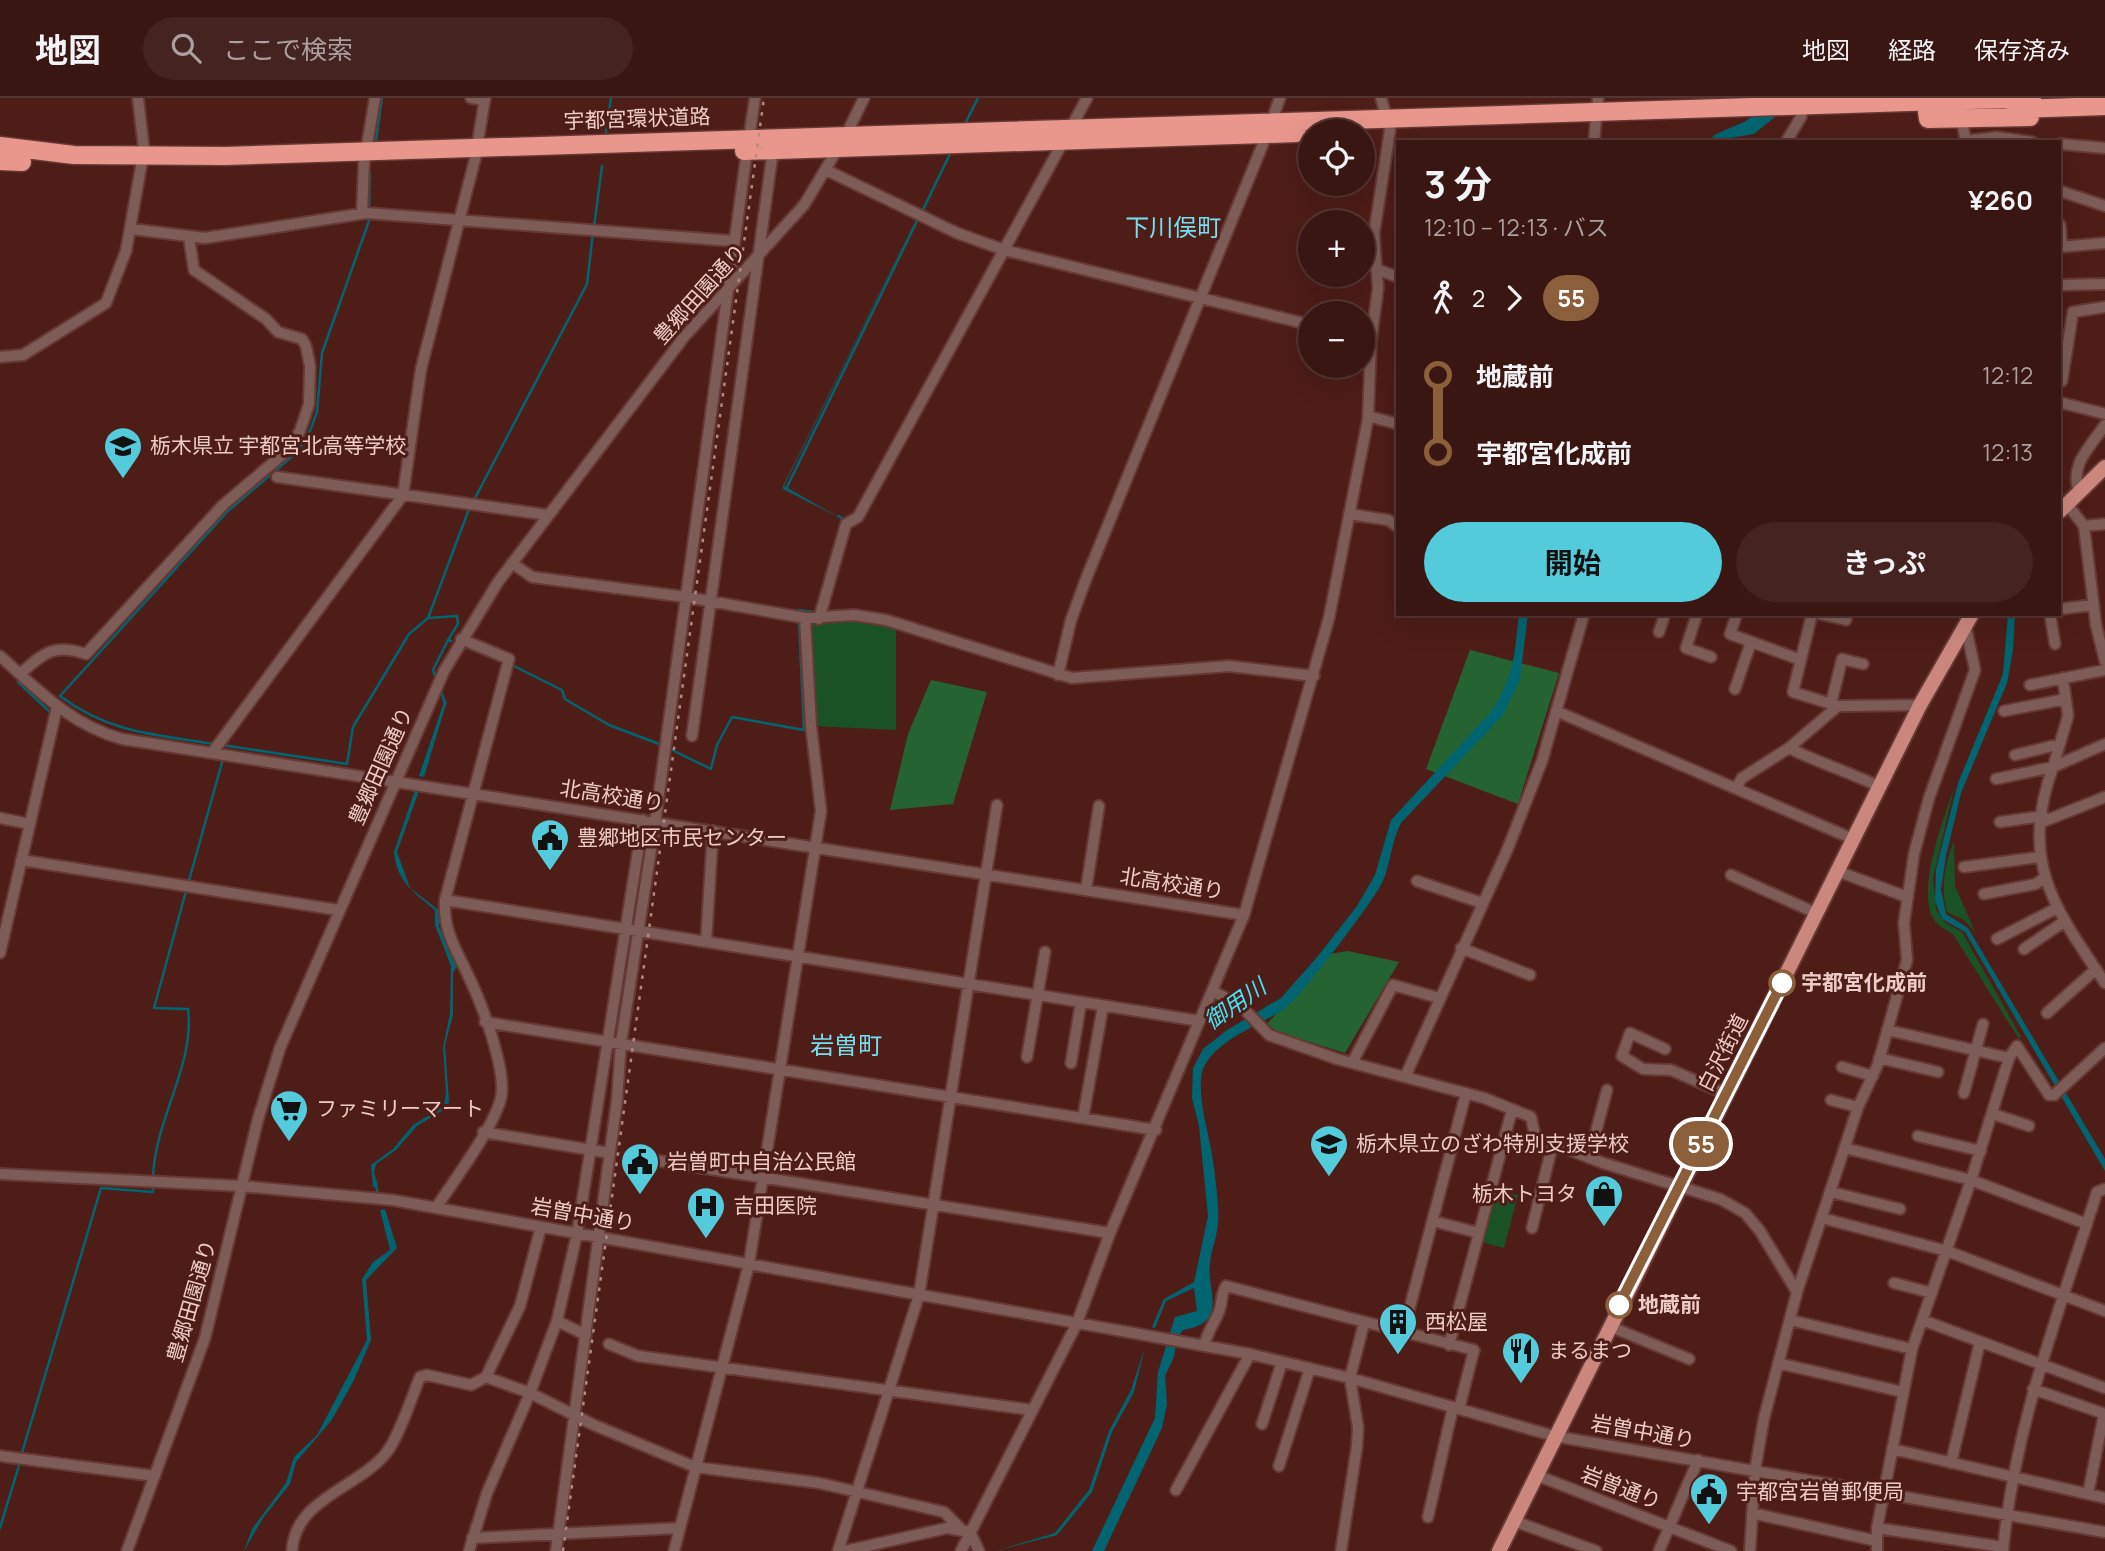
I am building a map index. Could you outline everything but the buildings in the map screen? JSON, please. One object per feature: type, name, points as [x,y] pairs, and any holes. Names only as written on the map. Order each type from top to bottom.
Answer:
[{"type":"highway","points":[[1850,104],[1906,98]]},
{"type":"highway","name":"宇都宮環状道路","points":[[1801,111],[1850,104],[2032,98]]},
{"type":"highway","name":"宇都宮環状道路","points":[[0,160],[142,163],[1801,111],[1927,112],[2105,106]]},
{"type":"highway","points":[[1927,112],[1928,119],[2105,117]]},
{"type":"highway","name":"宇都宮環状道路","points":[[1375,128],[1388,125]]},
{"type":"highway","name":"宇都宮環状道路","points":[[1269,128],[1298,131]]},
{"type":"highway","points":[[0,137],[74,155]]},
{"type":"highway","name":"宇都宮環状道路","points":[[748,144],[772,150],[842,142]]},
{"type":"highway","name":"宇都宮環状道路","points":[[0,146],[142,163]]},
{"type":"main road","points":[[2063,508],[2105,467]]},
{"type":"main road","name":"白沢街道","points":[[1499,1551],[1920,705],[1969,619]]},
{"type":"street","points":[[0,357],[23,355],[106,303],[118,278],[131,229],[145,149],[138,98]]},
{"type":"street","points":[[362,214],[365,157],[375,98]]},
{"type":"street","points":[[212,753],[403,495],[421,369],[476,153],[485,99],[471,98]]},
{"type":"street","points":[[556,1551],[610,1153],[621,1043],[655,822],[726,289],[755,98],[749,98]]},
{"type":"street","name":"豊郷田園通り","points":[[127,1551],[205,1338],[257,1119],[280,1048],[394,781],[461,639],[512,563],[684,337],[793,219],[826,170],[864,98]]},
{"type":"street","points":[[819,619],[846,524],[858,517],[1087,98]]},
{"type":"street","points":[[1058,675],[1071,620],[1086,579],[1280,98]]},
{"type":"street","points":[[1375,302],[1378,288],[1374,234],[1388,125],[1381,98]]},
{"type":"street","points":[[1787,140],[1801,111]]},
{"type":"street","points":[[1961,118],[1971,140]]},
{"type":"street","points":[[2061,144],[2105,148]]},
{"type":"street","points":[[692,736],[772,150]]},
{"type":"street","points":[[826,170],[957,233],[1004,250],[1298,322]]},
{"type":"street","points":[[2061,191],[2105,206]]},
{"type":"street","points":[[131,229],[189,238],[362,214],[733,241]]},
{"type":"street","points":[[20,674],[53,649],[67,647],[86,653],[186,542],[223,505],[288,450],[300,431],[309,404],[310,366],[306,346],[302,340],[278,332],[256,312],[194,270],[189,238]]},
{"type":"street","points":[[2061,247],[2105,243]]},
{"type":"street","points":[[1376,269],[1396,276]]},
{"type":"street","points":[[2061,285],[2105,284]]},
{"type":"street","points":[[2062,381],[2065,325],[2073,312],[2105,307]]},
{"type":"street","points":[[961,1551],[965,1531],[1077,1323],[1111,1233],[1244,915],[1314,676],[1368,416],[1368,378]]},
{"type":"street","points":[[2062,403],[2105,414]]},
{"type":"street","points":[[1368,416],[1396,423]]},
{"type":"street","points":[[2079,492],[2074,480],[2075,470],[2105,425]]},
{"type":"street","points":[[277,477],[548,515]]},
{"type":"street","points":[[2063,508],[2084,526],[2093,605],[2100,624],[2105,661]]},
{"type":"street","points":[[1349,514],[1388,520],[1396,526]]},
{"type":"street","points":[[2084,526],[2105,524]]},
{"type":"street","points":[[512,563],[532,577],[686,597],[805,618],[854,615],[886,620],[1072,678],[1229,666],[1314,676]]},
{"type":"street","points":[[2061,609],[2093,605]]},
{"type":"street","points":[[1405,1077],[1508,848],[1537,773],[1583,616]]},
{"type":"street","points":[[1659,632],[1664,616]]},
{"type":"street","points":[[1696,616],[1686,648],[1711,657]]},
{"type":"street","points":[[1736,616],[1730,634],[1801,660]]},
{"type":"street","points":[[1812,616],[1793,692],[1835,705],[1920,705]]},
{"type":"street","points":[[1828,616],[1846,620],[1847,616]]},
{"type":"street","points":[[2050,616],[2055,644]]},
{"type":"street","points":[[674,1551],[749,1264],[821,811],[811,726],[805,618]]},
{"type":"street","points":[[1749,1551],[1755,1470],[1764,1418],[1778,1363],[1797,1292],[1858,1107],[1880,1058],[1907,960],[1907,897],[1929,798],[1975,670],[1969,619]]},
{"type":"street","points":[[436,1208],[494,1115],[502,1080],[469,977],[448,936],[445,901],[509,659],[461,639]]},
{"type":"street","points":[[1735,689],[1751,642]]},
{"type":"street","name":"北高校通り","points":[[0,656],[57,707],[103,734],[1244,915]]},
{"type":"street","points":[[1736,788],[1742,778],[1789,748],[1835,705],[1842,659],[1863,664]]},
{"type":"street","points":[[2030,685],[2105,670]]},
{"type":"street","points":[[2063,678],[2068,716],[2053,767],[2043,819],[2040,857],[2044,878],[2057,908],[2105,983]]},
{"type":"street","points":[[2004,711],[2066,699]]},
{"type":"street","points":[[0,953],[57,707]]},
{"type":"street","points":[[1556,711],[1853,839]]},
{"type":"street","points":[[2015,755],[2060,744]]},
{"type":"street","points":[[1996,779],[2053,767],[2105,744]]},
{"type":"street","points":[[1789,748],[1828,767],[1843,769],[1880,787]]},
{"type":"street","points":[[2000,822],[2043,819],[2105,797]]},
{"type":"street","points":[[838,1551],[919,1295],[997,805]]},
{"type":"street","points":[[1086,890],[1099,806]]},
{"type":"street","points":[[0,817],[30,824]]},
{"type":"street","points":[[469,1551],[487,1493],[530,1393],[557,1321],[577,1234],[643,820]]},
{"type":"street","points":[[706,943],[713,831]]},
{"type":"street","points":[[1964,867],[2040,857]]},
{"type":"street","points":[[21,860],[338,910]]},
{"type":"street","points":[[1837,871],[1907,897]]},
{"type":"street","points":[[1731,875],[1816,913]]},
{"type":"street","points":[[1984,894],[2036,884],[2044,878]]},
{"type":"street","points":[[1417,881],[1482,902]]},
{"type":"street","points":[[445,901],[1200,1021]]},
{"type":"street","points":[[1997,939],[2057,908]]},
{"type":"street","points":[[2024,949],[2065,921]]},
{"type":"street","points":[[1461,948],[1530,975]]},
{"type":"street","points":[[1027,1057],[1045,952]]},
{"type":"street","points":[[2048,1013],[2096,970]]},
{"type":"street","points":[[1352,1063],[1392,985],[1439,998]]},
{"type":"street","points":[[1212,991],[1240,1005],[1269,1035],[1352,1063],[1466,1093],[1531,1117],[1535,1136],[1589,1158],[1720,1199],[1745,1213],[1760,1231],[1797,1292]]},
{"type":"street","points":[[1071,1063],[1081,1002]]},
{"type":"street","points":[[1083,1118],[1103,1006]]},
{"type":"street","points":[[485,1022],[1156,1130]]},
{"type":"street","points":[[1965,1093],[1983,1024]]},
{"type":"street","points":[[1887,1030],[2009,1058]]},
{"type":"street","points":[[1665,1049],[1630,1033],[1622,1056],[1643,1069],[1671,1070],[1726,1094]]},
{"type":"street","points":[[1752,1513],[1877,1546],[1877,1528],[1912,1349],[1981,1151],[2009,1058],[2017,1046],[2049,1095],[2054,1096],[2105,1048]]},
{"type":"street","points":[[1880,1058],[1938,1072]]},
{"type":"street","points":[[1842,1067],[1872,1076]]},
{"type":"street","points":[[1589,1158],[1607,1090]]},
{"type":"street","points":[[1404,1333],[1466,1093]]},
{"type":"street","points":[[1831,1100],[1858,1107]]},
{"type":"street","points":[[1448,1345],[1512,1110]]},
{"type":"street","points":[[1993,1114],[2029,1126]]},
{"type":"street","points":[[483,1132],[610,1153]]},
{"type":"street","points":[[1918,1136],[1981,1151]]},
{"type":"street","points":[[1532,1228],[1553,1143]]},
{"type":"street","points":[[1845,1148],[1971,1180],[2087,1224]]},
{"type":"street","points":[[629,1156],[1111,1233]]},
{"type":"street","name":"岩曽中通り","points":[[0,1174],[344,1194],[436,1208],[1250,1354],[1350,1378],[1554,1436],[2105,1532]]},
{"type":"street","points":[[1877,1528],[2003,1549],[2014,1477],[2040,1364],[2097,1192],[2105,1189]]},
{"type":"street","points":[[1831,1192],[1900,1209]]},
{"type":"street","points":[[1822,1218],[1947,1251],[2105,1311]]},
{"type":"street","points":[[1433,1221],[1479,1233]]},
{"type":"street","points":[[292,1551],[293,1535],[303,1519],[386,1453],[420,1377],[427,1375],[471,1385],[486,1377],[520,1306],[541,1227]]},
{"type":"street","points":[[1894,1283],[1932,1293]]},
{"type":"street","points":[[1204,1346],[1208,1330],[1220,1311],[1221,1294],[1226,1286],[1474,1350],[1428,1517]]},
{"type":"street","points":[[1790,1320],[1912,1349]]},
{"type":"street","points":[[1922,1320],[2105,1388]]},
{"type":"street","points":[[557,1321],[586,1335]]},
{"type":"street","points":[[1341,1551],[1358,1427],[1350,1378],[1364,1323]]},
{"type":"street","points":[[1609,1326],[1689,1359]]},
{"type":"street","points":[[1951,1462],[1980,1342]]},
{"type":"street","points":[[609,1344],[638,1356],[1032,1410]]},
{"type":"street","points":[[1175,1490],[1250,1354]]},
{"type":"street","points":[[1262,1424],[1282,1362]]},
{"type":"street","points":[[1778,1363],[1903,1392]]},
{"type":"street","points":[[1279,1466],[1310,1368]]},
{"type":"street","points":[[486,1377],[530,1393],[594,1425],[695,1466],[819,1483],[944,1512],[965,1531],[979,1551]]},
{"type":"street","points":[[2033,1389],[2104,1414],[2088,1494]]},
{"type":"street","points":[[1892,1449],[2105,1498]]},
{"type":"street","points":[[0,1456],[155,1476]]},
{"type":"street","points":[[1658,1551],[1698,1460]]},
{"type":"street","points":[[2093,1467],[2105,1470]]},
{"type":"street","name":"岩曽通り","points":[[1536,1475],[1731,1551]]},
{"type":"street","points":[[1514,1521],[1596,1551]]},
{"type":"street","points":[[472,1538],[680,1528]]},
{"type":"street","points":[[845,1551],[947,1528],[965,1531]]},
{"type":"green space","points":[[850,620],[896,628],[896,730],[813,726],[809,625]]},
{"type":"green space","points":[[1470,650],[1559,673],[1518,804],[1426,769]]},
{"type":"green space","points":[[931,680],[987,692],[953,804],[890,810],[908,734]]},
{"type":"green space","points":[[1955,785],[1933,878],[1936,909],[1944,922],[1962,932],[2021,1037],[2019,1039],[1953,934],[1935,921],[1929,909],[1929,874],[1933,854]]},
{"type":"green space","points":[[1954,841],[1955,886],[1975,932],[1964,920],[1947,912],[1944,876]]},
{"type":"green space","points":[[1348,951],[1399,962],[1345,1053],[1277,1032],[1267,1024],[1329,954]]},
{"type":"green space","points":[[1496,1190],[1518,1195],[1504,1248],[1482,1242]]},
{"type":"water","points":[[1780,98],[1798,98],[1754,134],[1709,140],[1716,134],[1744,122]]},
{"type":"water","points":[[949,154],[784,486],[840,518],[783,489],[783,486]]},
{"type":"water","points":[[1519,616],[1528,616],[1520,679],[1503,715],[1401,823],[1382,883],[1351,929],[1284,1009],[1234,1037],[1211,1056],[1204,1067],[1201,1079],[1202,1101],[1218,1208],[1218,1227],[1210,1263],[1213,1304],[1211,1313],[1197,1326],[1183,1330],[1177,1338],[1174,1357],[1165,1376],[1167,1404],[1162,1428],[1104,1551],[1092,1551],[1155,1418],[1158,1372],[1175,1317],[1197,1311],[1194,1288],[1166,1301],[1155,1328],[1152,1327],[1164,1299],[1194,1282],[1208,1216],[1199,1126],[1192,1098],[1193,1068],[1203,1049],[1227,1030],[1281,998],[1357,906],[1375,875],[1391,820],[1491,712],[1509,676]]},
{"type":"water","points":[[2008,616],[2015,616],[2007,683],[1961,793],[1946,856],[1941,889],[1946,914],[1968,928],[2105,1159],[2105,1171],[1965,932],[1942,919],[1935,901],[1936,869],[1958,783],[2003,674]]},
{"type":"water","points":[[447,701],[424,777],[419,776],[444,702]]},
{"type":"water","points":[[415,790],[419,791],[397,852],[410,888],[396,863],[394,852]]},
{"type":"water","points":[[410,888],[440,911],[439,927],[457,965],[453,973],[453,1015],[445,1045],[449,1102],[445,1109],[417,1126],[396,1150],[376,1164],[374,1172],[378,1186],[373,1187],[371,1165],[393,1149],[413,1125],[444,1106],[446,1092],[443,1047],[450,1014],[451,966],[435,925],[435,910]]},
{"type":"water","points":[[385,1209],[397,1248],[366,1280],[371,1340],[353,1382],[331,1421],[296,1462],[290,1484],[263,1518],[244,1551],[252,1529],[286,1483],[294,1457],[317,1435],[367,1340],[362,1279],[373,1262],[390,1250],[380,1210]]},
{"type":"water","points":[[1145,1347],[1134,1392],[1112,1432],[1092,1492],[1057,1535],[995,1551],[1055,1533],[1089,1490],[1109,1431],[1131,1390]]},
{"type":"waterway","points":[[376,140],[382,98]]},
{"type":"waterway","points":[[606,132],[611,98]]},
{"type":"waterway","points":[[966,122],[978,98]]},
{"type":"waterway","points":[[921,214],[950,154]]},
{"type":"waterway","points":[[594,227],[602,166]]},
{"type":"waterway","points":[[369,211],[370,173]]},
{"type":"waterway","points":[[786,489],[918,219]]},
{"type":"waterway","points":[[249,237],[357,220]]},
{"type":"waterway","points":[[215,744],[153,735],[115,725],[78,708],[60,696],[227,512],[296,453],[308,436],[317,412],[322,353],[369,221]]},
{"type":"waterway","points":[[474,500],[587,284],[593,233]]},
{"type":"waterway","points":[[451,641],[448,640],[458,624],[457,616],[428,618],[469,509]]},
{"type":"waterway","points":[[798,614],[798,610],[815,612],[842,518],[838,516]]},
{"type":"waterway","points":[[222,745],[347,764],[353,727],[409,634],[428,618]]},
{"type":"waterway","points":[[668,748],[711,769],[717,745],[732,717],[804,730],[799,621]]},
{"type":"waterway","points":[[436,678],[433,670],[448,640]]},
{"type":"waterway","points":[[466,647],[478,652]]},
{"type":"waterway","points":[[510,664],[562,690],[565,699],[609,725],[662,745]]},
{"type":"waterway","points":[[18,682],[51,713]]},
{"type":"waterway","points":[[441,691],[445,704]]},
{"type":"waterway","points":[[188,884],[223,759]]},
{"type":"waterway","points":[[153,1177],[160,1134],[181,1071],[189,1030],[188,1009],[154,1008],[186,891]]},
{"type":"waterway","points":[[375,1183],[379,1197]]},
{"type":"waterway","points":[[21,1456],[101,1188],[153,1192],[153,1184]]},
{"type":"waterway","points":[[0,1528],[20,1462]]},
{"type":"railway","points":[[563,1551],[764,98]]},
{"type":"bus line","name":"55","points":[[1619,1305],[1782,983]]},
{"type":"place","name":"栃木県立 宇都宮北高等学校","points":[[123,480]]},
{"type":"place","name":"豊郷地区市民センター","points":[[550,872]]},
{"type":"place","name":"宇都宮化成前","points":[[1782,983]]},
{"type":"place","name":"ファミリーマート","points":[[289,1143]]},
{"type":"place","name":"栃木県立のざわ特別支援学校","points":[[1329,1178]]},
{"type":"place","name":"岩曽町中自治公民館","points":[[640,1196]]},
{"type":"place","name":"栃木トヨタ","points":[[1604,1228]]},
{"type":"place","name":"吉田医院","points":[[706,1240]]},
{"type":"place","name":"地蔵前","points":[[1619,1305]]},
{"type":"place","name":"西松屋","points":[[1398,1356]]},
{"type":"place","name":"まるまつ","points":[[1521,1385]]},
{"type":"place","name":"宇都宮岩曽郵便局","points":[[1709,1526]]},
{"type":"district","name":"下川俣町","points":[[1173,228]]},
{"type":"district","name":"岩曽町","points":[[846,1046]]},
{"type":"water label","name":"御用川","points":[[1235,1004]]}]
